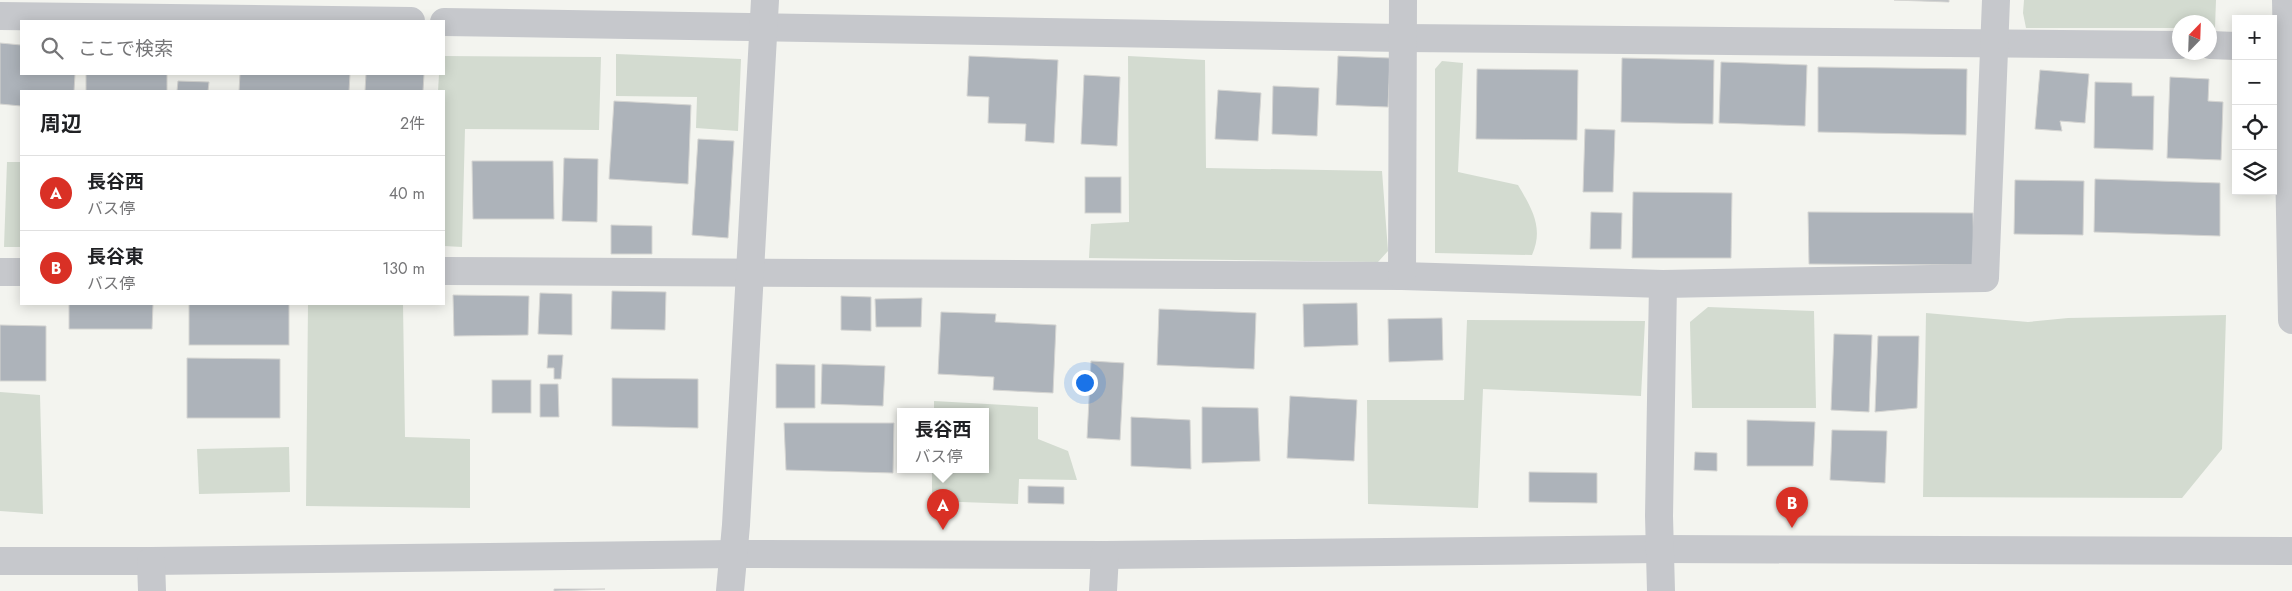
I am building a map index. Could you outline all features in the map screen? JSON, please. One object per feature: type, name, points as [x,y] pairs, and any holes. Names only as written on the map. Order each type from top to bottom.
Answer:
[{"type":"street","points":[[397,0],[397,20]]},
{"type":"street","points":[[730,591],[734,554],[765,0]]},
{"type":"street","points":[[1402,0],[1402,276]]},
{"type":"street","points":[[445,271],[749,271],[1402,276],[1663,284],[1985,278],[1996,0]]},
{"type":"street","points":[[2286,0],[2280,46],[2292,320]]},
{"type":"street","points":[[0,16],[318,20]]},
{"type":"street","points":[[445,22],[1402,38],[2172,45]]},
{"type":"street","points":[[2217,45],[2232,46]]},
{"type":"street","points":[[0,272],[20,272]]},
{"type":"street","points":[[1661,591],[1659,550],[1663,284]]},
{"type":"street","points":[[0,561],[151,562],[734,554],[1105,555],[1659,550],[2292,551]]},
{"type":"street","points":[[1103,591],[1105,555]]},
{"type":"street","points":[[151,562],[152,591]]},
{"type":"shaded area","points":[[2024,0],[2216,0],[2215,15],[2172,15],[2172,28],[2026,28],[2023,13]]},
{"type":"shaded area","points":[[616,54],[741,59],[738,131],[696,128],[697,97],[616,96]]},
{"type":"shaded area","points":[[445,56],[601,57],[599,130],[465,129],[462,247],[445,246],[445,90],[438,90],[439,75],[445,75]]},
{"type":"shaded area","points":[[1128,56],[1205,60],[1206,168],[1382,171],[1388,251],[1378,262],[1089,258],[1091,224],[1129,222]]},
{"type":"shaded area","points":[[1442,61],[1463,63],[1458,172],[1518,185],[1528,202],[1537,227],[1537,236],[1532,255],[1435,253],[1435,69]]},
{"type":"shaded area","points":[[7,162],[20,162],[20,247],[4,247]]},
{"type":"shaded area","points":[[308,305],[403,305],[405,437],[470,439],[470,508],[306,506]]},
{"type":"shaded area","points":[[1708,307],[1814,311],[1816,408],[1692,408],[1690,322]]},
{"type":"shaded area","points":[[1926,313],[2028,322],[2068,318],[2226,315],[2222,449],[2182,498],[1923,497]]},
{"type":"shaded area","points":[[1467,320],[1645,321],[1641,396],[1483,389],[1478,508],[1368,504],[1367,400],[1464,400]]},
{"type":"shaded area","points":[[0,392],[40,395],[43,514],[0,511]]},
{"type":"shaded area","points":[[934,401],[1038,407],[1038,439],[1068,451],[1077,480],[1019,479],[1018,504],[932,501],[932,473],[989,473],[989,408],[934,408]]},
{"type":"shaded area","points":[[289,447],[290,492],[199,494],[197,449]]},
{"type":"building","points":[[1894,0],[1949,0],[1949,2]]},
{"type":"building","points":[[0,43],[20,45],[20,75],[75,75],[74,90],[20,90],[20,106],[0,104]]},
{"type":"building","points":[[969,56],[1058,60],[1054,143],[1025,141],[1026,124],[988,123],[989,97],[967,96]]},
{"type":"building","points":[[1338,56],[1390,58],[1388,107],[1336,105]]},
{"type":"building","points":[[1622,58],[1714,60],[1713,124],[1621,122]]},
{"type":"building","points":[[1721,62],[1807,65],[1805,126],[1719,123]]},
{"type":"building","points":[[1818,67],[1967,69],[1966,135],[1818,132]]},
{"type":"building","points":[[1477,69],[1578,70],[1577,140],[1476,139]]},
{"type":"building","points":[[2040,70],[2089,74],[2085,123],[2060,121],[2062,131],[2035,129]]},
{"type":"building","points":[[86,75],[167,75],[167,90],[86,90]]},
{"type":"building","points":[[240,75],[350,75],[349,90],[239,90]]},
{"type":"building","points":[[366,75],[424,75],[423,90],[365,90]]},
{"type":"building","points":[[1084,75],[1120,77],[1117,146],[1081,144]]},
{"type":"building","points":[[2170,77],[2209,79],[2208,101],[2223,102],[2221,160],[2167,158]]},
{"type":"building","points":[[178,81],[209,82],[208,90],[177,90]]},
{"type":"building","points":[[2095,82],[2132,83],[2132,96],[2154,96],[2153,150],[2094,148]]},
{"type":"building","points":[[1273,86],[1319,88],[1317,136],[1272,134]]},
{"type":"building","points":[[1218,90],[1261,93],[1258,141],[1215,139]]},
{"type":"building","points":[[614,101],[691,105],[688,184],[609,179]]},
{"type":"building","points":[[1585,129],[1615,130],[1613,192],[1583,192]]},
{"type":"building","points":[[698,139],[734,141],[728,238],[692,235]]},
{"type":"building","points":[[564,158],[598,159],[597,222],[562,221]]},
{"type":"building","points":[[472,161],[553,161],[554,219],[473,219]]},
{"type":"building","points":[[1085,177],[1121,177],[1121,213],[1085,213]]},
{"type":"building","points":[[2095,179],[2220,183],[2220,236],[2094,232]]},
{"type":"building","points":[[2015,180],[2084,181],[2083,235],[2014,234]]},
{"type":"building","points":[[1633,192],[1732,193],[1731,258],[1632,258]]},
{"type":"building","points":[[1591,212],[1622,213],[1621,249],[1590,249]]},
{"type":"building","points":[[1808,212],[1973,213],[1974,265],[1809,264]]},
{"type":"building","points":[[611,225],[652,226],[652,254],[611,254]]},
{"type":"building","points":[[612,291],[666,292],[665,330],[611,329]]},
{"type":"building","points":[[540,293],[572,294],[572,335],[538,334]]},
{"type":"building","points":[[453,295],[529,296],[528,335],[454,336]]},
{"type":"building","points":[[841,296],[871,297],[871,331],[841,330]]},
{"type":"building","points":[[922,298],[921,327],[876,327],[875,299]]},
{"type":"building","points":[[1357,303],[1358,345],[1304,347],[1303,304]]},
{"type":"building","points":[[69,305],[153,305],[152,329],[69,329]]},
{"type":"building","points":[[189,305],[289,305],[289,345],[189,345]]},
{"type":"building","points":[[1159,309],[1256,313],[1254,369],[1157,365]]},
{"type":"building","points":[[941,312],[996,314],[995,322],[1056,325],[1053,393],[993,390],[994,377],[938,374]]},
{"type":"building","points":[[1442,318],[1443,360],[1389,362],[1388,319]]},
{"type":"building","points":[[0,325],[46,326],[46,381],[0,381]]},
{"type":"building","points":[[1834,334],[1872,335],[1869,412],[1831,410]]},
{"type":"building","points":[[1878,336],[1919,336],[1917,408],[1875,412]]},
{"type":"building","points":[[548,355],[563,355],[561,379],[554,379],[554,368],[547,368]]},
{"type":"building","points":[[187,358],[280,359],[280,418],[187,418]]},
{"type":"building","points":[[1091,361],[1124,363],[1120,440],[1087,438]]},
{"type":"building","points":[[776,364],[815,365],[815,408],[776,408]]},
{"type":"building","points":[[822,364],[885,366],[883,406],[821,404]]},
{"type":"building","points":[[612,378],[698,379],[698,428],[612,426]]},
{"type":"building","points":[[492,380],[531,380],[531,413],[492,413]]},
{"type":"building","points":[[540,384],[558,384],[559,417],[540,417]]},
{"type":"building","points":[[1290,396],[1357,400],[1354,461],[1287,458]]},
{"type":"building","points":[[1202,407],[1258,408],[1260,461],[1202,463]]},
{"type":"building","points":[[1131,417],[1190,420],[1191,469],[1131,466]]},
{"type":"building","points":[[1747,420],[1815,422],[1813,466],[1747,466]]},
{"type":"building","points":[[784,423],[894,423],[893,473],[786,470]]},
{"type":"building","points":[[1832,430],[1887,431],[1885,483],[1830,480]]},
{"type":"building","points":[[1695,452],[1717,453],[1717,471],[1694,470]]},
{"type":"building","points":[[1529,472],[1597,473],[1597,503],[1529,502]]},
{"type":"building","points":[[1028,486],[1064,487],[1064,504],[1028,503]]},
{"type":"building","points":[[554,589],[605,589],[554,591]]},
{"type":"place","name":"長谷東","points":[[1792,528]]},
{"type":"place","name":"長谷西","points":[[943,530]]}]
